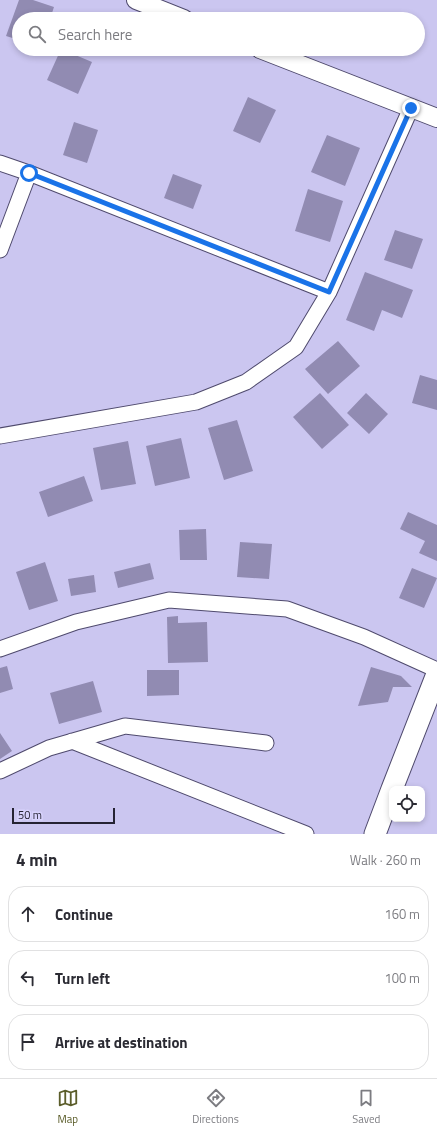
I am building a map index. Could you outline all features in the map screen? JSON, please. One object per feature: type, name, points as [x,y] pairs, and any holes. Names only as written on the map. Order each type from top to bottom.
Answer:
[{"type":"main road","points":[[393,786],[437,674]]},
{"type":"main road","points":[[375,834],[389,797]]},
{"type":"street","points":[[136,0],[166,12]]},
{"type":"street","points":[[278,56],[437,118]]},
{"type":"street","points":[[0,436],[196,402],[246,382],[296,348],[329,292],[411,108]]},
{"type":"street","points":[[0,163],[29,173],[329,292]]},
{"type":"street","points":[[0,250],[29,173]]},
{"type":"street","points":[[0,649],[76,622],[169,600],[287,609],[364,636],[437,670]]},
{"type":"street","points":[[0,771],[49,748],[125,726],[266,743]]},
{"type":"street","points":[[72,741],[306,834]]},
{"type":"building","points":[[19,0],[33,0],[54,7],[52,12],[15,12]]},
{"type":"building","points":[[12,19],[12,38],[6,36]]},
{"type":"building","points":[[58,56],[78,56],[92,62],[78,94],[47,80]]},
{"type":"building","points":[[248,97],[276,110],[260,143],[233,131]]},
{"type":"building","points":[[74,122],[98,130],[87,163],[63,155]]},
{"type":"building","points":[[327,135],[360,148],[345,186],[311,172]]},
{"type":"building","points":[[173,174],[202,185],[193,209],[164,198]]},
{"type":"building","points":[[308,189],[343,201],[330,242],[295,231]]},
{"type":"building","points":[[395,230],[423,239],[412,269],[384,260]]},
{"type":"building","points":[[365,272],[413,290],[402,318],[382,310],[374,331],[346,320]]},
{"type":"building","points":[[338,341],[360,366],[328,394],[305,369]]},
{"type":"building","points":[[420,375],[437,380],[437,410],[412,403]]},
{"type":"building","points":[[320,393],[349,425],[322,449],[293,417]]},
{"type":"building","points":[[366,393],[388,414],[369,434],[347,413]]},
{"type":"building","points":[[237,420],[253,471],[224,480],[208,428]]},
{"type":"building","points":[[181,438],[190,478],[155,486],[146,446]]},
{"type":"building","points":[[128,441],[136,484],[101,490],[93,448]]},
{"type":"building","points":[[84,476],[93,501],[48,517],[39,492]]},
{"type":"building","points":[[408,512],[437,525],[437,561],[419,553],[425,541],[400,529]]},
{"type":"building","points":[[206,529],[207,560],[180,560],[179,530]]},
{"type":"building","points":[[240,542],[272,544],[269,579],[237,577]]},
{"type":"building","points":[[45,562],[58,601],[29,610],[16,572]]},
{"type":"building","points":[[150,563],[154,579],[118,588],[114,572]]},
{"type":"building","points":[[412,568],[437,578],[424,608],[399,598]]},
{"type":"building","points":[[94,575],[96,592],[71,596],[68,579]]},
{"type":"building","points":[[178,616],[178,623],[207,622],[208,662],[168,663],[167,617]]},
{"type":"building","points":[[7,666],[13,689],[0,693],[0,668]]},
{"type":"building","points":[[371,667],[401,676],[412,687],[393,687],[388,702],[358,706]]},
{"type":"building","points":[[147,670],[179,670],[179,695],[147,696]]},
{"type":"building","points":[[93,681],[102,712],[59,724],[50,693]]},
{"type":"building","points":[[0,733],[12,751],[0,759]]},
{"type":"route","points":[[29,173],[329,292],[411,108]]}]
